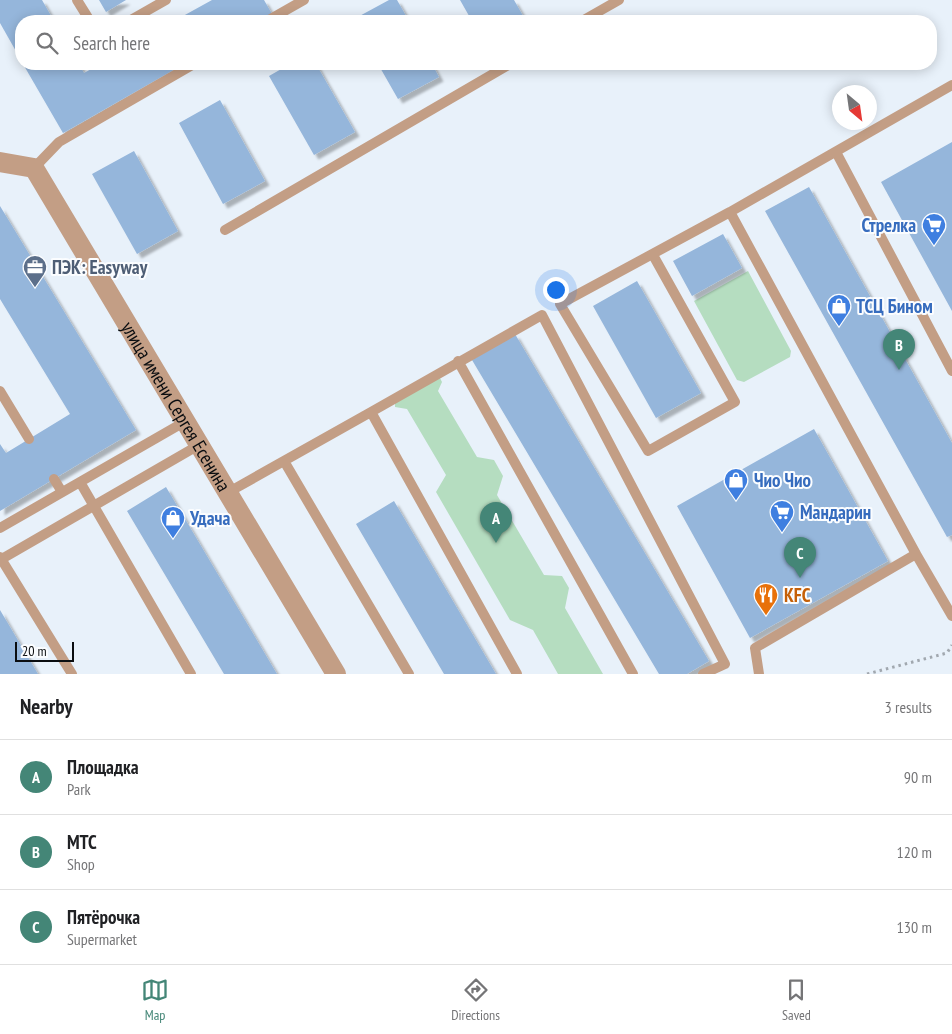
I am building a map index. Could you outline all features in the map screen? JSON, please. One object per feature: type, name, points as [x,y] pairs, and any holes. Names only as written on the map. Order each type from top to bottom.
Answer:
[{"type":"street","points":[[0,162],[34,168]]},
{"type":"street","name":"улица имени Сергея Есенина","points":[[34,168],[336,674]]},
{"type":"lane","points":[[77,0],[86,15]]},
{"type":"lane","points":[[140,15],[166,0]]},
{"type":"lane","points":[[275,15],[292,3],[304,0]]},
{"type":"lane","points":[[593,15],[619,0]]},
{"type":"lane","points":[[34,168],[59,142],[184,70]]},
{"type":"lane","points":[[225,230],[500,70]]},
{"type":"lane","points":[[653,255],[735,402],[648,451],[560,304],[730,212],[952,85]]},
{"type":"lane","points":[[836,152],[952,371]]},
{"type":"lane","points":[[730,212],[916,554],[952,616]]},
{"type":"lane","points":[[227,493],[542,315],[725,664],[703,674]]},
{"type":"lane","points":[[458,361],[633,674]]},
{"type":"lane","points":[[0,391],[29,439]]},
{"type":"lane","points":[[371,412],[517,674]]},
{"type":"lane","points":[[0,528],[186,421]]},
{"type":"lane","points":[[72,674],[0,559],[199,445]]},
{"type":"lane","points":[[284,460],[409,674]]},
{"type":"lane","points":[[54,479],[62,492]]},
{"type":"lane","points":[[80,482],[191,674]]},
{"type":"lane","points":[[759,674],[755,648],[916,554]]},
{"type":"path","points":[[867,674],[947,653],[952,645]]},
{"type":"green space","points":[[748,271],[791,351],[790,357],[744,382],[737,380],[694,301]]},
{"type":"green space","points":[[439,376],[442,382],[438,391],[477,457],[494,460],[503,476],[497,495],[544,575],[562,576],[569,588],[565,608],[603,674],[558,674],[533,630],[510,620],[436,492],[446,475],[407,409],[395,407],[395,400]]},
{"type":"building","points":[[0,0],[42,0],[51,15],[15,15],[15,49],[0,23]]},
{"type":"building","points":[[99,0],[126,0],[106,12]]},
{"type":"building","points":[[212,0],[264,0],[272,14],[270,15],[185,15]]},
{"type":"building","points":[[389,0],[397,0],[406,15],[361,15]]},
{"type":"building","points":[[460,0],[514,0],[523,15],[469,15]]},
{"type":"building","points":[[26,70],[82,70],[84,73],[89,70],[173,70],[63,133]]},
{"type":"building","points":[[280,70],[319,70],[355,132],[314,155],[269,76]]},
{"type":"building","points":[[381,70],[435,70],[439,77],[398,99]]},
{"type":"building","points":[[220,100],[265,181],[223,204],[179,123]]},
{"type":"building","name":"Стрелка","points":[[952,142],[952,311],[881,182]]},
{"type":"building","points":[[134,151],[178,231],[137,254],[92,174]]},
{"type":"building","points":[[809,187],[952,443],[952,535],[947,537],[765,211]]},
{"type":"building","points":[[0,206],[136,430],[0,511],[0,444],[6,453],[70,414],[0,299]]},
{"type":"building","points":[[723,234],[742,268],[692,296],[673,261]]},
{"type":"building","points":[[637,281],[701,393],[656,418],[593,306]]},
{"type":"building","points":[[515,334],[709,661],[687,674],[659,674],[472,360]]},
{"type":"building","name":"Мандарин","points":[[814,429],[888,561],[750,638],[677,506]]},
{"type":"building","points":[[166,487],[277,674],[224,674],[127,511]]},
{"type":"building","points":[[394,501],[496,674],[444,674],[356,524]]},
{"type":"building","points":[[0,610],[38,674],[0,674]]},
{"type":"place","name":"Стрелка","points":[[934,246]]},
{"type":"place","name":"ПЭК: Easyway","points":[[35,288]]},
{"type":"place","name":"ТСЦ Бином","points":[[839,327]]},
{"type":"place","name":"МТС","points":[[899,370]]},
{"type":"place","name":"Чио Чио","points":[[736,501]]},
{"type":"place","name":"Мандарин","points":[[782,533]]},
{"type":"place","name":"Удача","points":[[173,539]]},
{"type":"place","name":"Площадка","points":[[496,543]]},
{"type":"place","name":"Пятёрочка","points":[[800,578]]},
{"type":"place","name":"KFC","points":[[766,616]]}]
